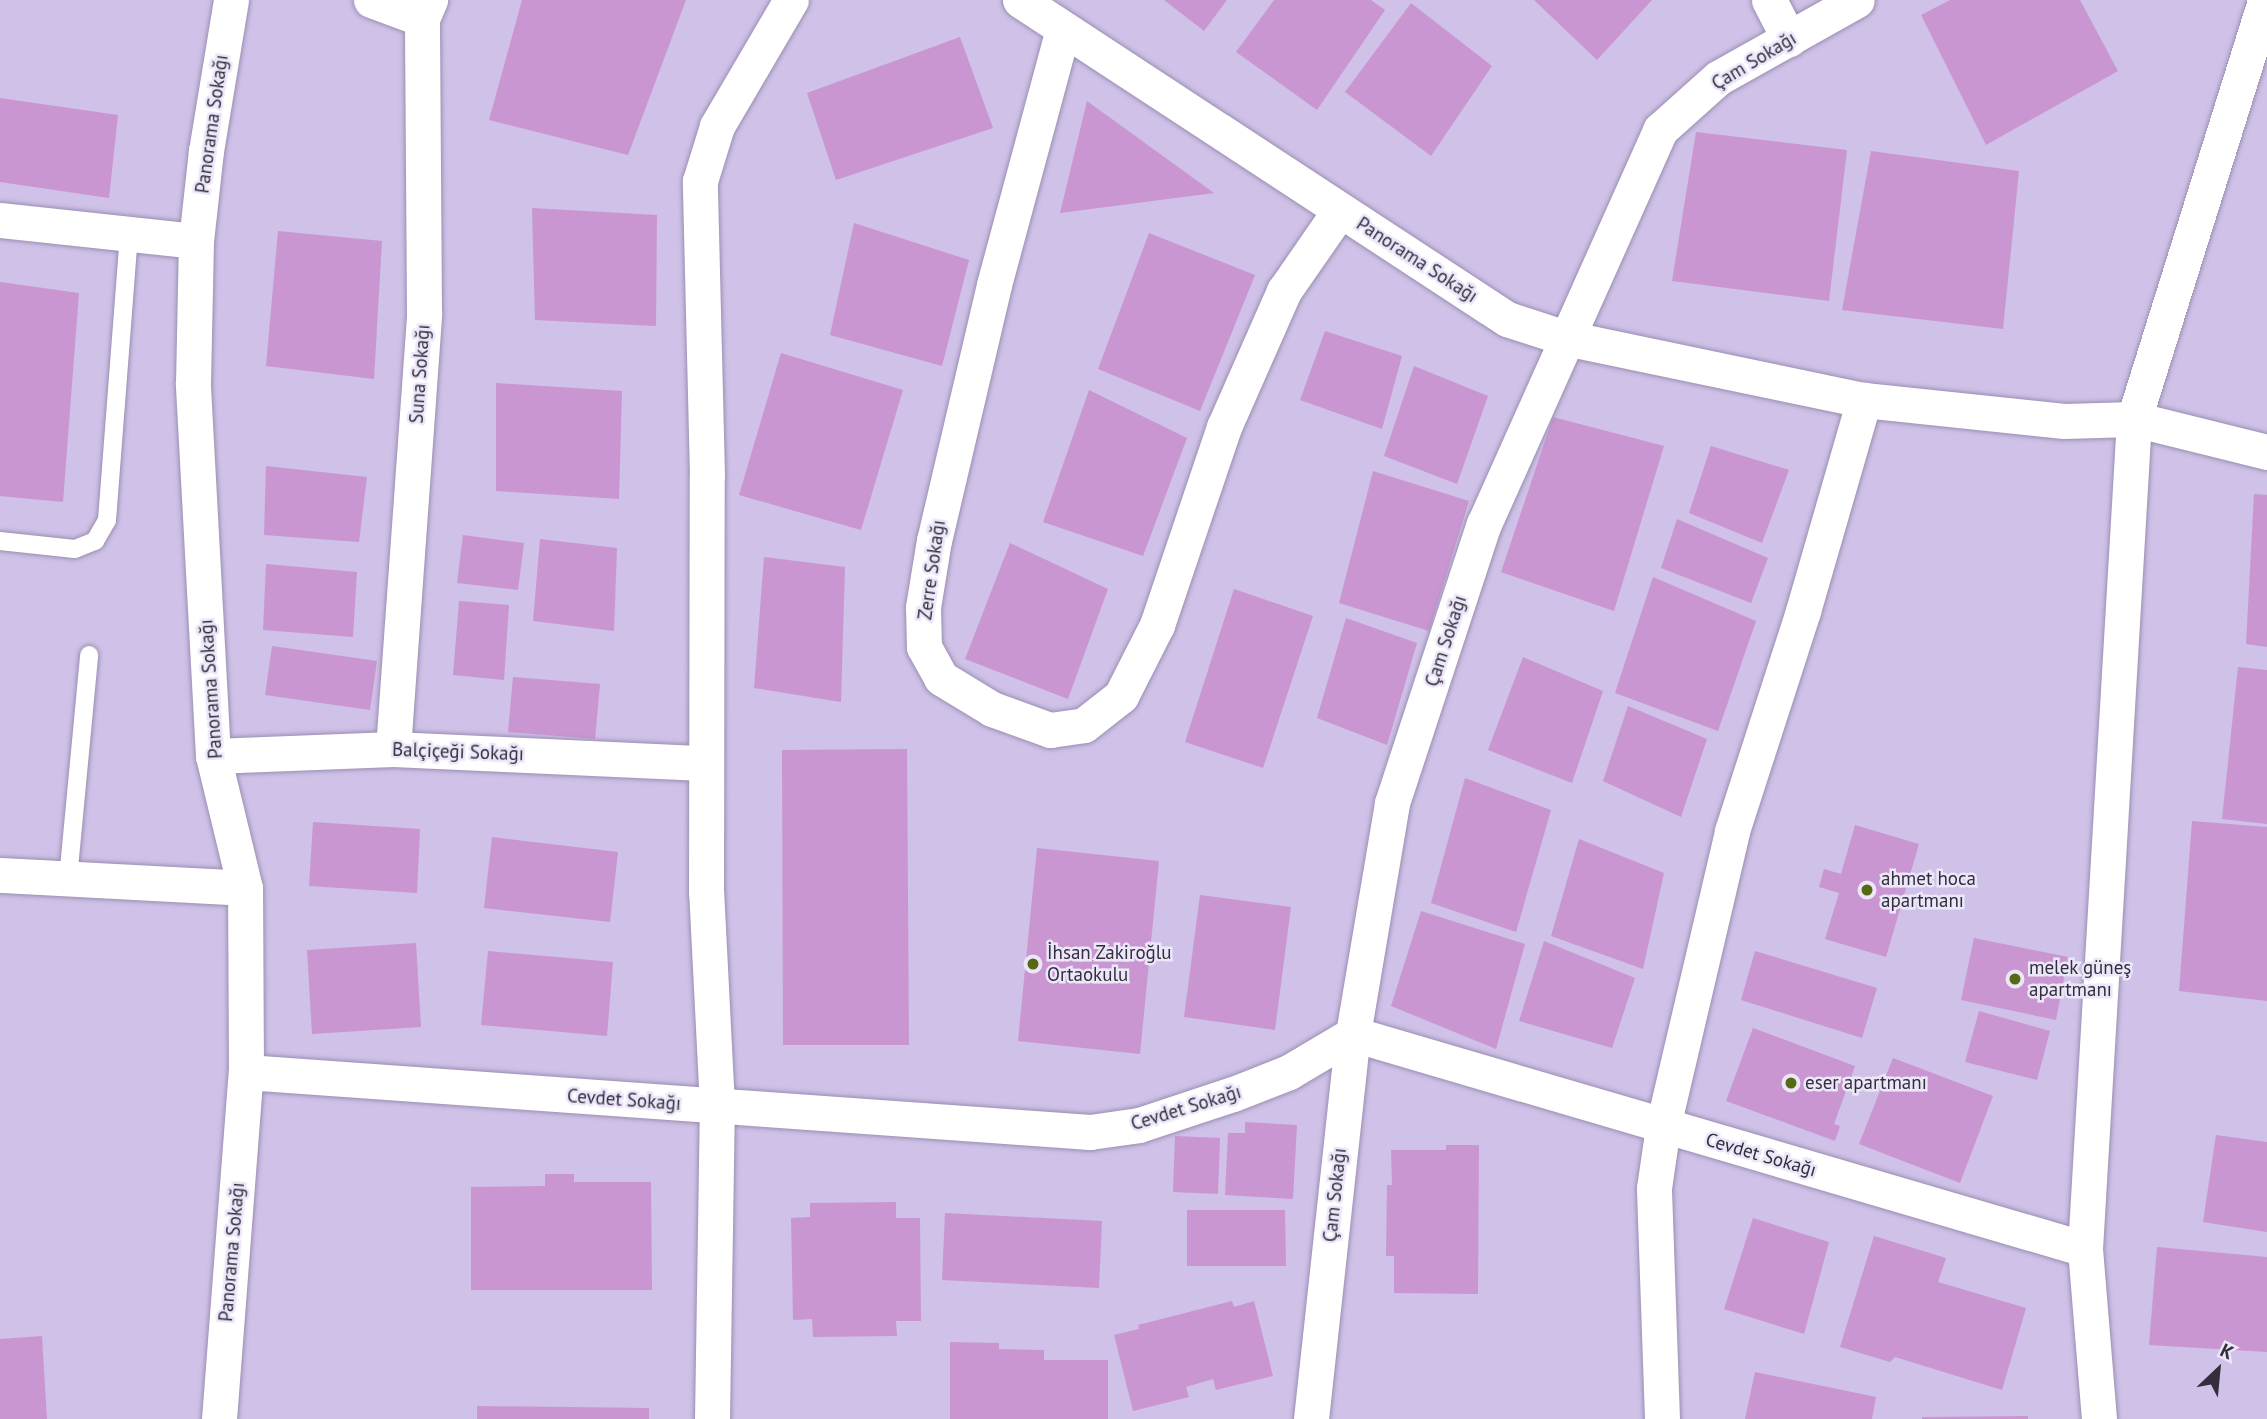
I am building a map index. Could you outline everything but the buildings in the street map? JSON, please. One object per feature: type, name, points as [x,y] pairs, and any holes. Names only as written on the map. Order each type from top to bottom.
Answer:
[{"type":"street","name":"Panorama Sokağı","points":[[219,1419],[246,1072],[245,888],[213,756],[193,383],[196,241],[206,151],[231,0]]},
{"type":"street","points":[[371,0],[426,10]]},
{"type":"street","points":[[712,1419],[717,1106],[706,892],[704,763],[707,476],[700,181],[717,126],[791,0]]},
{"type":"street","name":"Panorama Sokağı","points":[[1020,0],[1507,319],[1566,338],[1864,400],[2064,421],[2134,419],[2267,452]]},
{"type":"street","points":[[1769,0],[1790,39]]},
{"type":"street","name":"Çam Sokağı","points":[[1311,1419],[1353,1034],[1392,803],[1484,524],[1660,130],[1718,78],[1857,0]]},
{"type":"street","points":[[2099,1419],[2085,1249],[2134,419],[2262,3]]},
{"type":"street","name":"Suna Sokağı","points":[[393,748],[424,313],[426,10]]},
{"type":"street","name":"Zerre Sokağı","points":[[1063,29],[995,285],[934,540],[923,607],[924,647],[941,678],[992,709],[1050,730],[1084,725],[1121,696],[1157,625],[1224,427],[1284,291],[1340,210]]},
{"type":"street","points":[[0,220],[196,241]]},
{"type":"street","points":[[1662,1419],[1654,1188],[1663,1126],[1732,831],[1803,611],[1864,400]]},
{"type":"street","name":"Balçiçeği Sokağı","points":[[213,756],[393,748],[704,763]]},
{"type":"street","points":[[0,875],[245,888]]},
{"type":"street","name":"Cevdet Sokağı","points":[[246,1072],[1090,1132],[1139,1125],[1233,1094],[1289,1072],[1353,1034],[2085,1249]]},
{"type":"lane","points":[[0,541],[75,550],[95,541],[107,520],[129,234]]},
{"type":"lane","points":[[68,879],[89,655]]},
{"type":"place","name":"ahmet hoca apartmanı","points":[[1867,890]]},
{"type":"place","name":"İhsan Zakiroğlu Ortaokulu","points":[[1033,964]]},
{"type":"place","name":"melek güneş apartmanı","points":[[2015,979]]},
{"type":"place","name":"eser apartmanı","points":[[1791,1083]]}]
